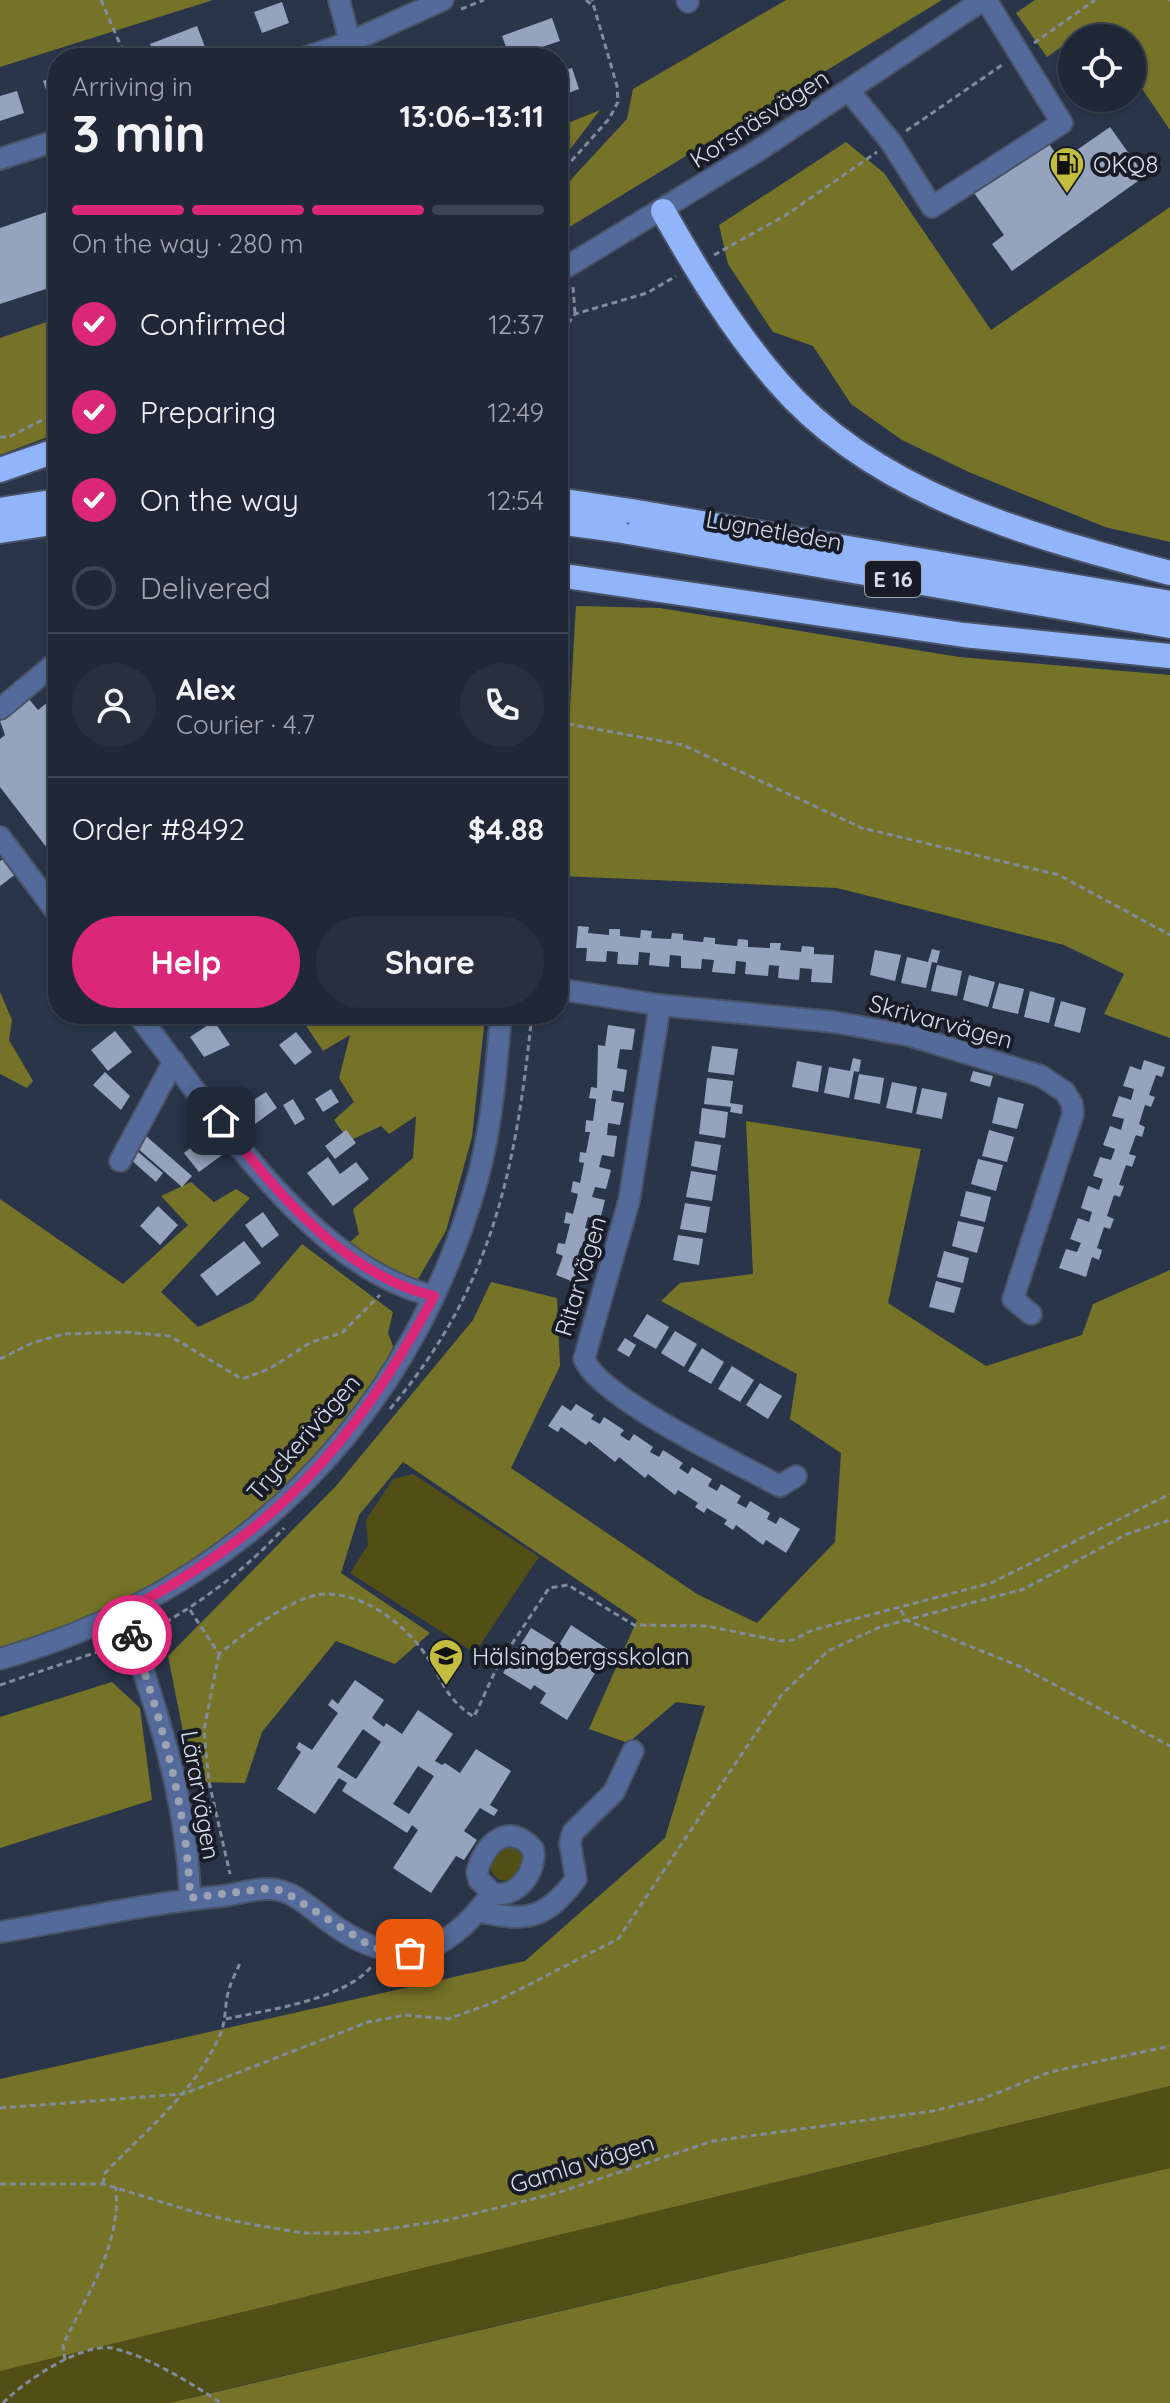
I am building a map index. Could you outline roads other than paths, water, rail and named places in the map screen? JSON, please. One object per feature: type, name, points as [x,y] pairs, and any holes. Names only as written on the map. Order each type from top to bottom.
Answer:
[{"type":"highway","points":[[663,211],[705,287],[778,383],[825,427],[909,483],[982,517],[1068,546],[1170,573]]},
{"type":"highway","points":[[0,470],[48,453]]},
{"type":"highway","name":"Lugnetleden","points":[[568,500],[624,520],[1170,626]]},
{"type":"highway","points":[[0,510],[48,503]]},
{"type":"highway","name":"Lugnetleden","points":[[568,522],[624,520],[1170,603]]},
{"type":"highway","points":[[0,531],[48,524]]},
{"type":"highway","points":[[0,542],[48,535]]},
{"type":"highway","name":"E 16","points":[[568,576],[964,635],[1170,656]]},
{"type":"street","points":[[339,0],[350,42]]},
{"type":"street","points":[[332,48],[443,0]]},
{"type":"street","points":[[849,91],[891,142],[932,207],[1062,123],[984,0]]},
{"type":"street","name":"Korsnäsvägen","points":[[568,266],[663,211],[984,0]]},
{"type":"street","points":[[0,159],[48,143]]},
{"type":"street","points":[[0,709],[48,669]]},
{"type":"street","points":[[0,837],[48,901]]},
{"type":"street","name":"Skrivarvägen","points":[[568,991],[660,1005],[873,1028],[1031,1072],[1065,1092],[1072,1104],[1072,1120],[1013,1299],[1031,1314]]},
{"type":"street","name":"Ritarvägen","points":[[660,1005],[629,1201],[584,1359],[599,1380],[666,1424],[780,1486],[796,1476]]},
{"type":"street","points":[[145,1024],[286,1200],[348,1254],[413,1291],[434,1296]]},
{"type":"street","name":"Tryckerivägen","points":[[0,1659],[69,1637],[123,1612],[194,1574],[232,1548],[306,1480],[379,1391],[434,1296],[458,1241],[478,1179],[490,1122],[500,1024]]},
{"type":"street","points":[[120,1161],[174,1061]]},
{"type":"street","name":"Lärarvägen","points":[[123,1612],[167,1740],[189,1855],[190,1898]]},
{"type":"street","points":[[479,1911],[512,1919],[535,1915],[557,1904],[576,1879],[570,1843],[573,1832],[614,1792],[633,1751]]},
{"type":"street","name":"Lärarvägen","points":[[0,1932],[190,1898],[270,1888],[283,1891],[339,1929],[384,1950],[410,1953],[441,1945],[479,1911],[492,1893]]},
{"type":"place","name":"OKQ8","points":[[1067,195]]},
{"type":"place","name":"Hälsingbergsskolan","points":[[446,1687]]}]
